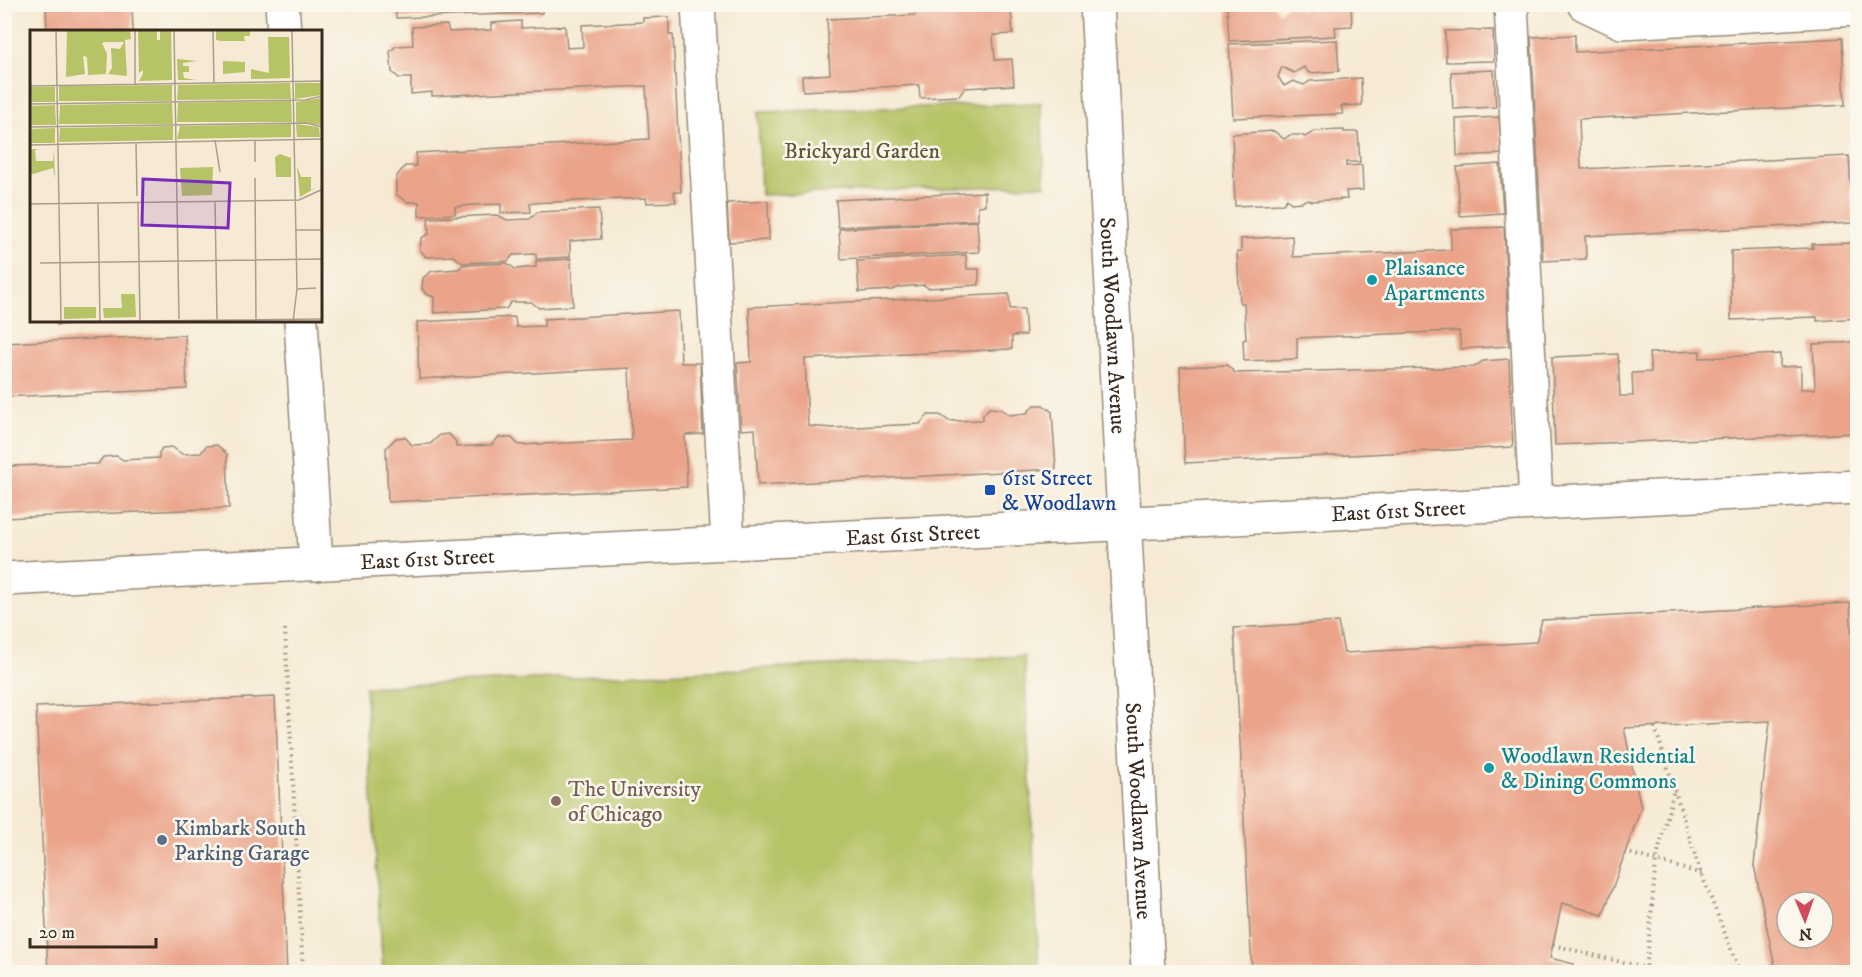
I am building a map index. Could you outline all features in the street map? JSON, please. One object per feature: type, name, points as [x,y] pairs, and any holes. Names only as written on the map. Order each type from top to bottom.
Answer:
[{"type":"street","points":[[282,4],[284,30]]},
{"type":"street","points":[[698,4],[728,543]]},
{"type":"street","name":"South Woodlawn Avenue","points":[[1097,4],[1148,972]]},
{"type":"street","points":[[1511,4],[1536,503]]},
{"type":"street","points":[[1584,4],[1622,22],[1857,9]]},
{"type":"street","points":[[301,322],[316,564]]},
{"type":"street","name":"East 61st Street","points":[[4,579],[1857,487]]},
{"type":"path","points":[[285,629],[303,972]]},
{"type":"path","points":[[1655,727],[1702,874],[1740,972]]},
{"type":"path","points":[[1553,945],[1646,970],[1656,861],[1675,789]]},
{"type":"path","points":[[1625,852],[1702,874]]},
{"type":"green space","name":"Brickyard Garden","points":[[1041,103],[1045,185],[761,195],[758,112]]},
{"type":"green space","points":[[1024,656],[1039,972],[383,972],[365,687]]},
{"type":"building","points":[[46,4],[132,4],[133,30],[47,30]]},
{"type":"building","points":[[396,4],[542,4],[542,13],[396,18]]},
{"type":"building","points":[[961,4],[969,10],[1011,10],[1013,34],[993,35],[995,60],[1012,59],[1014,85],[965,88],[959,96],[920,98],[919,85],[803,91],[802,76],[830,74],[827,19],[915,15],[923,5]]},
{"type":"building","points":[[1227,4],[1273,4],[1279,12],[1289,4],[1301,11],[1308,5],[1351,5],[1352,26],[1335,27],[1336,36],[1229,41]]},
{"type":"building","points":[[669,17],[669,35],[673,35],[681,192],[674,192],[676,202],[647,203],[646,198],[530,203],[531,212],[501,213],[501,204],[472,205],[455,207],[455,214],[419,216],[419,202],[407,202],[396,194],[396,177],[405,166],[416,166],[416,153],[649,139],[646,86],[432,96],[432,92],[411,94],[411,78],[399,78],[392,72],[390,52],[396,46],[413,45],[412,27],[447,25],[449,32],[491,30],[491,23],[521,21],[521,28],[565,26],[567,48],[583,47],[582,25],[643,22],[643,18]]},
{"type":"building","points":[[1493,30],[1494,61],[1446,62],[1445,31]]},
{"type":"building","points":[[1575,35],[1575,52],[1842,38],[1845,105],[1579,119],[1581,169],[1849,156],[1853,223],[1585,236],[1586,259],[1543,261],[1531,37]]},
{"type":"building","points":[[1337,40],[1339,71],[1309,73],[1304,67],[1294,73],[1282,67],[1278,77],[1284,86],[1293,81],[1304,85],[1310,81],[1361,78],[1362,105],[1341,106],[1343,114],[1233,118],[1229,44]]},
{"type":"building","points":[[1494,70],[1496,107],[1453,109],[1451,72]]},
{"type":"building","points":[[1499,117],[1502,154],[1457,156],[1456,119]]},
{"type":"building","points":[[1344,130],[1344,132],[1358,132],[1360,162],[1346,162],[1346,166],[1362,165],[1363,190],[1346,191],[1347,199],[1311,201],[1307,199],[1291,203],[1287,199],[1283,204],[1235,206],[1232,134],[1274,131],[1284,139],[1290,135],[1305,137],[1315,131]]},
{"type":"building","points":[[1500,164],[1503,213],[1460,216],[1457,167]]},
{"type":"building","points":[[985,192],[985,205],[978,206],[978,220],[838,227],[836,200]]},
{"type":"building","points":[[768,201],[769,240],[729,242],[727,203]]},
{"type":"building","points":[[599,209],[601,239],[570,241],[570,257],[536,259],[536,254],[513,255],[508,261],[463,263],[453,256],[426,257],[420,250],[421,238],[429,234],[428,218],[498,215],[507,220],[530,219],[537,212]]},
{"type":"building","points":[[977,221],[979,252],[841,259],[839,229]]},
{"type":"building","name":"Plaisance Apartments","points":[[1504,227],[1509,346],[1461,349],[1459,331],[1297,338],[1297,359],[1244,361],[1243,340],[1246,339],[1244,303],[1240,303],[1237,252],[1241,252],[1241,239],[1292,236],[1293,257],[1451,250],[1451,229]]},
{"type":"building","points":[[1858,243],[1858,318],[1817,321],[1817,317],[1731,320],[1731,251],[1813,248],[1812,244]]},
{"type":"building","points":[[966,255],[967,269],[979,269],[979,285],[928,288],[924,285],[859,292],[857,261]]},
{"type":"building","points":[[571,259],[573,306],[539,308],[531,302],[511,302],[506,309],[434,313],[434,297],[426,294],[422,289],[423,278],[432,271],[458,269],[463,265],[507,263],[515,269],[536,267],[536,261]]},
{"type":"building","points":[[1009,294],[1010,309],[1024,309],[1026,335],[1012,336],[1012,349],[805,359],[808,426],[833,428],[920,424],[928,415],[940,415],[949,421],[983,420],[983,415],[989,408],[1001,409],[1009,415],[1027,413],[1034,405],[1043,405],[1052,412],[1056,469],[758,485],[755,429],[741,430],[737,363],[751,362],[749,307]]},
{"type":"building","points":[[679,311],[681,363],[700,363],[703,434],[685,435],[687,487],[388,502],[386,448],[396,438],[405,437],[412,445],[430,444],[440,435],[449,434],[456,442],[456,447],[491,445],[499,437],[512,438],[519,445],[632,440],[629,368],[419,379],[417,322],[515,317],[516,327],[544,326],[544,319]]},
{"type":"building","points":[[57,322],[96,322],[96,323],[57,325]]},
{"type":"building","points":[[185,335],[187,389],[4,397],[4,343]]},
{"type":"building","points":[[1858,342],[1858,433],[1555,445],[1552,357],[1618,354],[1620,396],[1633,396],[1632,373],[1651,372],[1649,353],[1700,351],[1700,358],[1780,354],[1780,367],[1801,366],[1801,389],[1815,389],[1813,344]]},
{"type":"building","points":[[1509,359],[1513,447],[1185,463],[1180,367],[1227,365],[1235,373],[1474,367],[1483,361]]},
{"type":"building","points":[[217,445],[227,454],[229,508],[4,518],[4,466],[98,464],[103,457],[117,456],[123,460],[159,458],[162,448],[172,447],[182,454],[201,453],[206,446]]},
{"type":"building","name":"Woodlawn Residential & Dining Commons","points":[[1850,603],[1853,661],[1858,661],[1858,972],[1776,972],[1754,865],[1770,721],[1624,728],[1641,808],[1603,915],[1562,903],[1550,958],[1574,964],[1572,972],[1252,972],[1234,628],[1338,622],[1344,653],[1536,642],[1542,620]]},
{"type":"building","name":"Kimbark South Parking Garage","points":[[275,697],[287,972],[48,972],[36,707]]},
{"type":"place","name":"Plaisance Apartments","points":[[1372,280]]},
{"type":"place","name":"61st Street & Woodlawn","points":[[990,490]]},
{"type":"place","name":"Woodlawn Residential & Dining Commons","points":[[1489,768]]},
{"type":"place","name":"The University of Chicago","points":[[556,801]]},
{"type":"place","name":"Kimbark South Parking Garage","points":[[162,840]]}]
